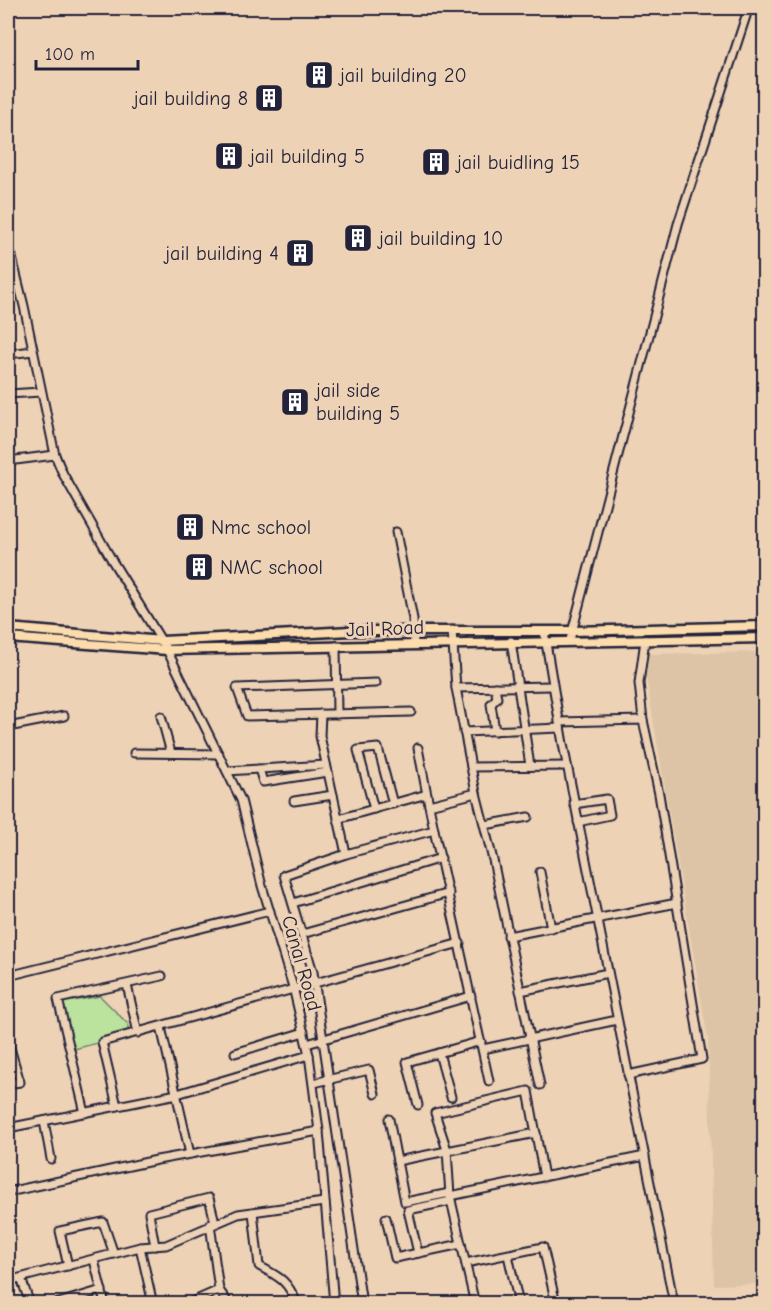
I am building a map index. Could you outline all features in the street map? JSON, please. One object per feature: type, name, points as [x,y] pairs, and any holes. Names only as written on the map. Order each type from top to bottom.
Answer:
[{"type":"main road","points":[[710,639],[711,627]]},
{"type":"main road","points":[[8,628],[162,641],[413,630],[573,631],[765,627]]},
{"type":"main road","name":"Jail Road","points":[[8,638],[167,650],[453,642],[765,638]]},
{"type":"street","points":[[570,640],[678,224],[747,13]]},
{"type":"street","name":"Canal Road","points":[[8,241],[11,273],[33,351],[55,455],[108,552],[167,650],[242,800],[307,1044],[319,1131],[334,1304]]},
{"type":"street","points":[[8,354],[33,351]]},
{"type":"street","points":[[8,394],[41,392]]},
{"type":"street","points":[[8,461],[55,455]]},
{"type":"street","points":[[396,532],[414,644]]},
{"type":"street","points":[[452,630],[456,688],[464,732],[540,1085]]},
{"type":"street","points":[[544,631],[574,804],[674,1304]]},
{"type":"street","points":[[628,1075],[702,1059],[659,794],[643,720],[639,683],[645,640]]},
{"type":"street","points":[[511,642],[530,766]]},
{"type":"street","points":[[336,646],[337,714]]},
{"type":"street","points":[[376,683],[237,688],[247,716],[411,712]]},
{"type":"street","points":[[456,688],[552,686]]},
{"type":"street","points":[[495,687],[497,698],[491,704],[495,731]]},
{"type":"street","points":[[321,714],[320,736],[346,854]]},
{"type":"street","points":[[8,727],[64,716]]},
{"type":"street","points":[[161,716],[171,753]]},
{"type":"street","points":[[464,732],[524,730],[559,725],[643,720]]},
{"type":"street","points":[[374,809],[358,750],[378,748],[393,804]]},
{"type":"street","points":[[418,748],[489,1081]]},
{"type":"street","points":[[134,753],[219,754]]},
{"type":"street","points":[[471,767],[567,766]]},
{"type":"street","points":[[259,769],[263,782],[327,769]]},
{"type":"street","points":[[228,771],[327,769]]},
{"type":"street","points":[[429,805],[476,793]]},
{"type":"street","points":[[338,819],[427,794]]},
{"type":"street","points":[[294,801],[333,795]]},
{"type":"street","points":[[574,804],[607,799],[610,815],[578,822]]},
{"type":"street","points":[[485,825],[528,817]]},
{"type":"street","points":[[362,1304],[315,981],[284,875],[346,854],[434,830]]},
{"type":"street","points":[[293,903],[441,858]]},
{"type":"street","points":[[540,872],[551,928]]},
{"type":"street","points":[[302,934],[449,893]]},
{"type":"street","points":[[508,936],[677,903]]},
{"type":"street","points":[[8,976],[270,911]]},
{"type":"street","points":[[117,1106],[102,1042],[161,1027],[293,987],[460,943]]},
{"type":"street","points":[[520,991],[608,973]]},
{"type":"street","points":[[86,1113],[58,999],[162,976]]},
{"type":"street","points":[[127,985],[138,1033]]},
{"type":"street","points":[[307,1044],[471,996]]},
{"type":"street","points":[[417,1105],[407,1062],[439,1053],[530,1039],[617,1020]]},
{"type":"street","points":[[161,1027],[190,1154]]},
{"type":"street","points":[[235,1053],[304,1032]]},
{"type":"street","points":[[8,1041],[20,1082],[8,1084]]},
{"type":"street","points":[[439,1053],[451,1097]]},
{"type":"street","points":[[8,1128],[177,1094],[309,1055]]},
{"type":"street","points":[[314,1083],[369,1070],[375,1094]]},
{"type":"street","points":[[475,1304],[450,1196],[447,1150],[435,1113],[528,1092],[544,1177]]},
{"type":"street","points":[[389,1119],[405,1202],[450,1196],[645,1156]]},
{"type":"street","points":[[44,1121],[51,1159]]},
{"type":"street","points":[[8,1192],[190,1154],[319,1131]]},
{"type":"street","points":[[396,1161],[536,1133]]},
{"type":"street","points":[[418,1253],[408,1210],[450,1196]]},
{"type":"street","points":[[155,1246],[149,1213],[208,1198],[219,1290],[229,1304]]},
{"type":"street","points":[[8,1281],[140,1247],[177,1242],[212,1223],[253,1212],[324,1202]]},
{"type":"street","points":[[253,1212],[259,1266],[290,1286],[297,1304]]},
{"type":"street","points":[[386,1218],[395,1258],[461,1244]]},
{"type":"street","points":[[68,1266],[60,1231],[103,1222],[114,1254]]},
{"type":"street","points":[[140,1247],[153,1304]]},
{"type":"street","points":[[466,1263],[543,1248],[555,1304]]},
{"type":"street","points":[[508,1255],[519,1304]]},
{"type":"street","points":[[94,1260],[105,1304]]},
{"type":"street","points":[[21,1278],[30,1304]]},
{"type":"street","points":[[55,1304],[102,1290]]},
{"type":"street","points":[[187,1304],[219,1290]]},
{"type":"shaded area","points":[[764,652],[764,1284],[714,1285],[708,1040],[642,654]]},
{"type":"green space","points":[[100,996],[128,1024],[128,1035],[74,1049],[62,1003]]},
{"type":"place","name":"jail building 20","points":[[319,75]]},
{"type":"place","name":"jail building 8","points":[[269,98]]},
{"type":"place","name":"jail building 5","points":[[229,156]]},
{"type":"place","name":"jail buidling 15","points":[[436,162]]},
{"type":"place","name":"jail building 10","points":[[358,238]]},
{"type":"place","name":"jail building 4","points":[[300,253]]},
{"type":"place","name":"jail side building 5","points":[[295,402]]},
{"type":"place","name":"Nmc school","points":[[190,527]]},
{"type":"place","name":"NMC school","points":[[199,567]]}]
